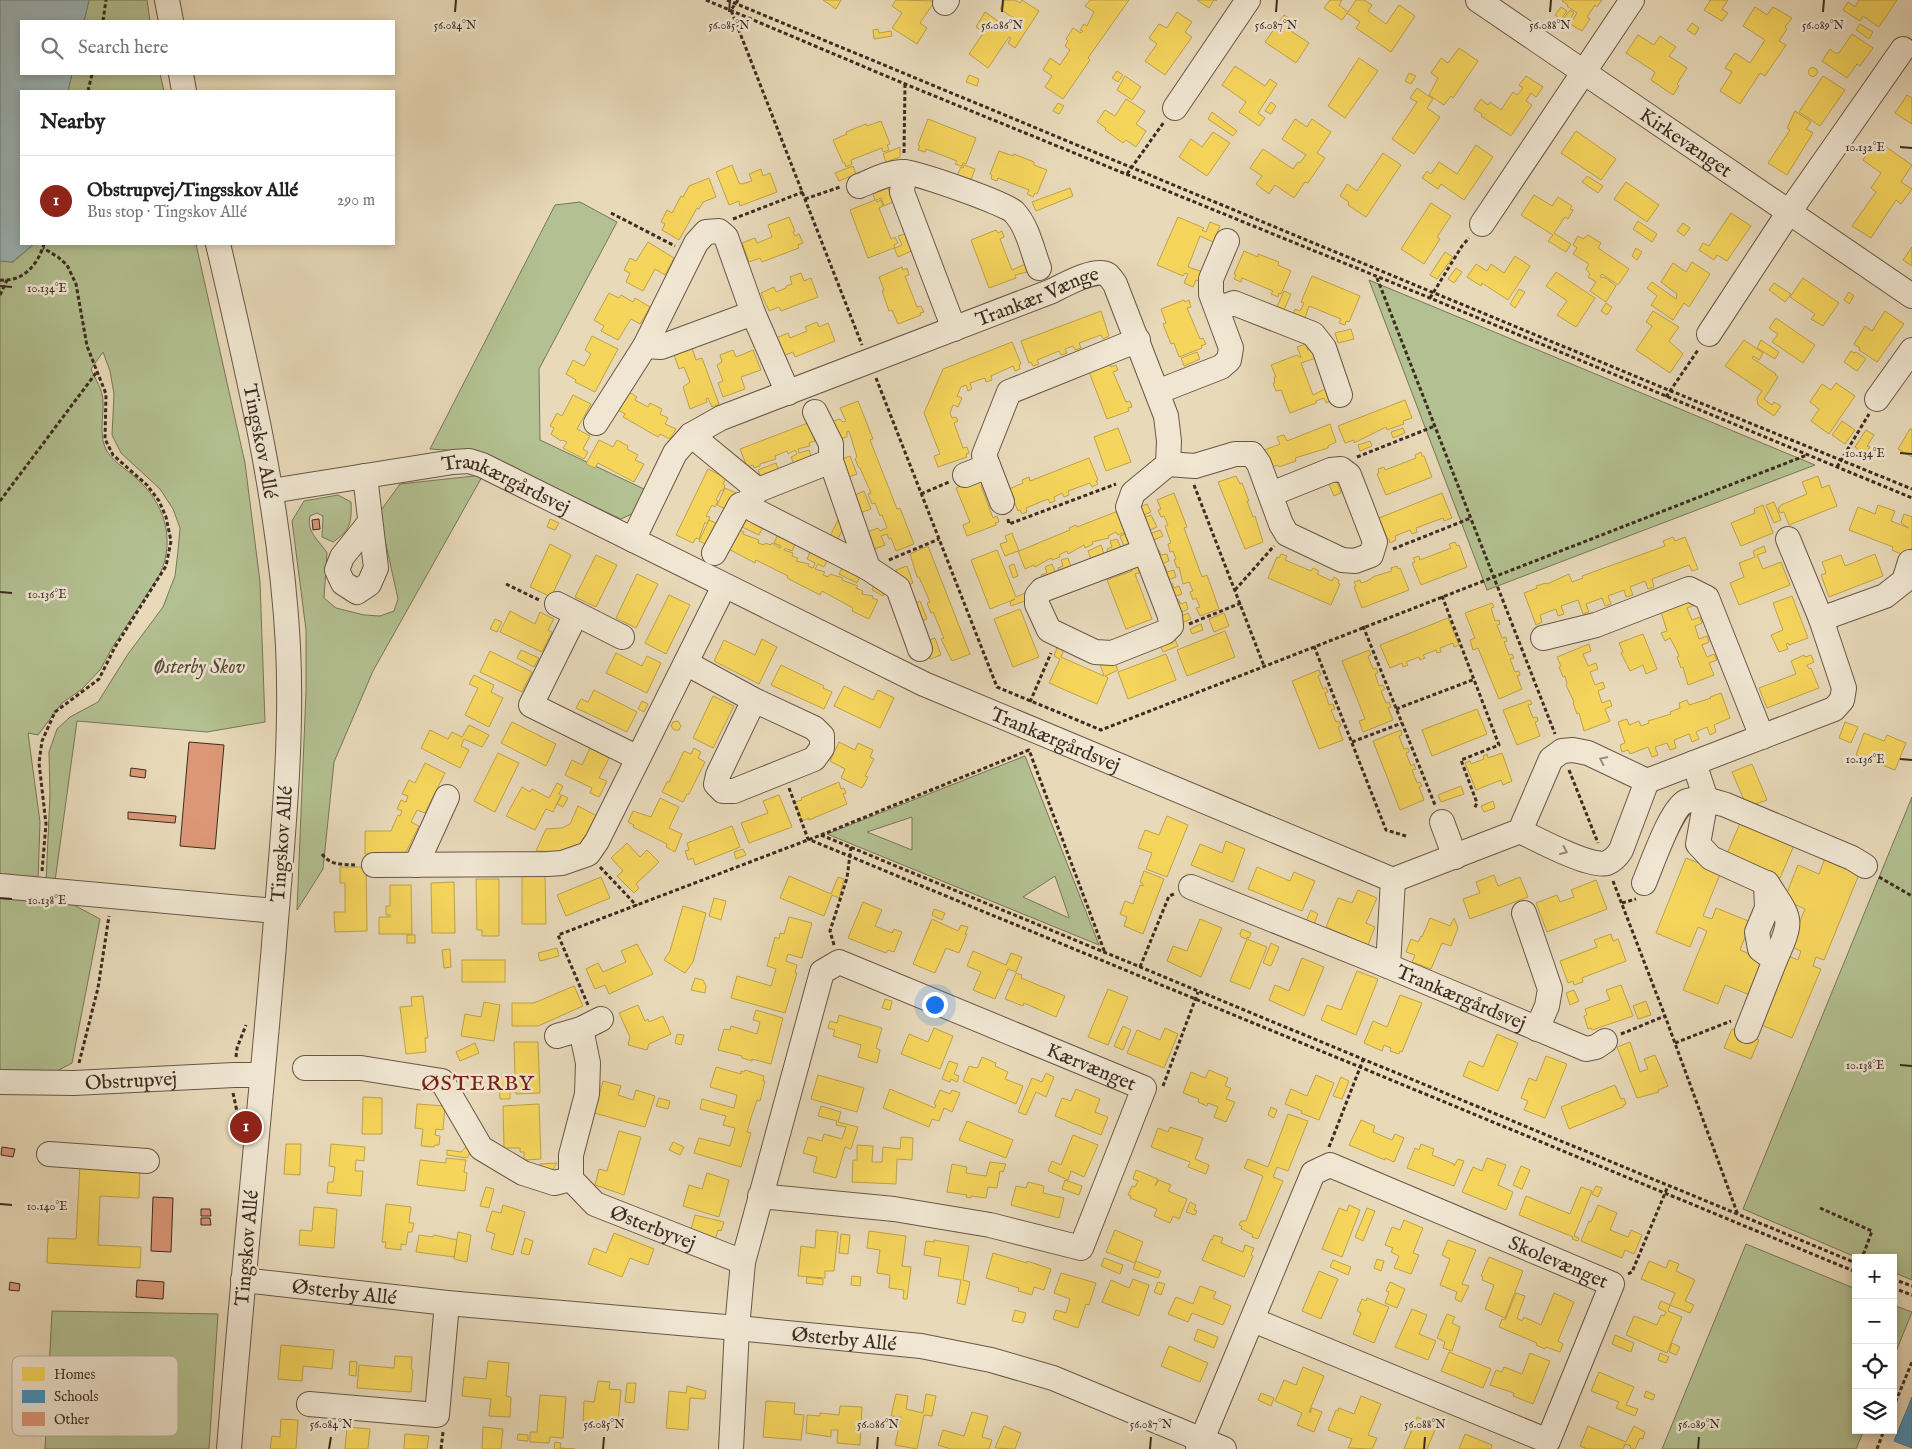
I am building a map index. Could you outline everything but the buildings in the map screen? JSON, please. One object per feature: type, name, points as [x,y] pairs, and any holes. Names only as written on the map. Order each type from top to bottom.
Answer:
[{"type":"street","points":[[167,0],[171,20]]},
{"type":"street","points":[[1176,108],[1248,0]]},
{"type":"street","name":"Kirkevænget","points":[[1478,0],[1912,296]]},
{"type":"street","points":[[1482,224],[1632,0]]},
{"type":"street","points":[[1709,334],[1789,212],[1903,49]]},
{"type":"street","points":[[180,75],[184,90]]},
{"type":"street","name":"Trankær Vænge","points":[[859,186],[891,174],[904,172],[951,185],[1012,210],[1022,221],[1039,268]]},
{"type":"street","name":"Trankær Vænge","points":[[904,172],[902,192],[954,329]]},
{"type":"street","points":[[596,423],[645,346],[696,243],[706,232],[719,231],[726,238],[752,313],[788,393]]},
{"type":"street","points":[[1157,392],[1221,367],[1229,360],[1231,348],[1211,294],[1211,279],[1227,241]]},
{"type":"street","name":"Tingskov Allé","points":[[218,245],[246,365],[271,491],[282,572],[288,647],[289,707],[287,766],[276,911],[229,1449]]},
{"type":"street","name":"Trankær Vænge","points":[[633,540],[675,454],[691,435],[721,418],[954,329],[1093,273],[1108,275],[1115,284],[1157,392],[1178,465]]},
{"type":"street","points":[[1218,309],[1234,303],[1313,334],[1324,348],[1340,395]]},
{"type":"street","points":[[645,346],[661,347],[752,313]]},
{"type":"street","points":[[1002,502],[984,455],[1009,392],[1138,340]]},
{"type":"street","points":[[1877,399],[1912,350]]},
{"type":"street","points":[[815,412],[830,444],[831,461],[868,568]]},
{"type":"street","points":[[691,435],[754,496],[754,510],[868,568],[898,588],[920,649]]},
{"type":"street","points":[[1145,551],[1042,590],[1037,596],[1037,604],[1048,630],[1095,652],[1112,653],[1165,632],[1171,626],[1170,616],[1145,551],[1128,507],[1133,493],[1143,484],[1178,465],[1204,464],[1236,454],[1252,454],[1259,464],[1281,524],[1286,532],[1299,541],[1342,560],[1355,561],[1371,555],[1375,542],[1349,475],[1341,470],[1331,470],[1271,494]]},
{"type":"street","name":"Trankærgårdsvej","points":[[271,491],[453,462],[469,461],[482,465],[924,684],[1393,880],[1388,966]]},
{"type":"street","points":[[714,553],[740,504],[831,461]]},
{"type":"street","points":[[965,475],[988,466]]},
{"type":"street","points":[[365,476],[370,522]]},
{"type":"street","points":[[1520,832],[1551,759],[1562,751],[1573,750],[1588,753],[1647,781],[1834,709],[1842,700],[1844,688],[1821,619],[1788,539]]},
{"type":"street","points":[[1821,619],[1885,596],[1904,581],[1910,562]]},
{"type":"street","points":[[374,865],[548,864],[562,863],[588,854],[606,825],[724,586]]},
{"type":"street","points":[[1543,638],[1599,632],[1689,589],[1707,598],[1762,737]]},
{"type":"street","points":[[622,636],[567,609],[531,705],[638,758]]},
{"type":"street","points":[[686,663],[754,700],[814,728],[822,736],[822,748],[814,759],[734,790],[723,791],[716,784],[718,774],[754,700]]},
{"type":"street","points":[[1694,763],[1706,799],[1698,844],[1711,858],[1766,883],[1767,908],[1757,932],[1760,949],[1775,960],[1750,1026]]},
{"type":"street","points":[[1393,880],[1520,832],[1591,863],[1606,864],[1616,857],[1621,850],[1647,781]]},
{"type":"street","points":[[416,865],[447,797]]},
{"type":"street","points":[[1644,883],[1674,812],[1685,801],[1706,799],[1726,804],[1852,858],[1865,866]]},
{"type":"street","points":[[1442,822],[1455,857]]},
{"type":"street","points":[[0,886],[276,911]]},
{"type":"street","name":"Trankærgårdsvej","points":[[1191,887],[1388,966],[1586,1049],[1596,1048],[1605,1041]]},
{"type":"street","name":"Trankærgårdsvej","points":[[1524,913],[1550,989],[1548,1006],[1537,1029]]},
{"type":"street","points":[[731,1449],[737,1328],[743,1262],[822,972],[839,962]]},
{"type":"street","name":"Kærvænget","points":[[760,1196],[894,1210],[980,1223],[1081,1248],[1144,1088],[839,962]]},
{"type":"street","points":[[312,1075],[361,1068],[442,1081],[481,1148],[523,1173],[554,1183],[571,1179],[571,1155],[586,1094],[592,1023],[557,1036]]},
{"type":"street","name":"Obstrupvej","points":[[0,1082],[74,1084],[234,1075],[262,1076]]},
{"type":"street","points":[[49,1154],[147,1160]]},
{"type":"street","points":[[1200,1445],[1313,1173],[1330,1165]]},
{"type":"street","name":"Skolevænget","points":[[1253,1320],[1548,1441],[1612,1284],[1330,1165]]},
{"type":"street","name":"Østerbyvej","points":[[571,1179],[595,1204],[743,1262]]},
{"type":"street","name":"Østerby Allé","points":[[243,1280],[447,1303],[921,1346],[991,1360],[1053,1378],[1200,1445],[1224,1449]]},
{"type":"street","points":[[309,1404],[438,1415],[447,1303]]},
{"type":"path","points":[[103,20],[106,0]]},
{"type":"path","points":[[706,0],[905,84],[1430,298],[1912,498]]},
{"type":"path","points":[[727,0],[737,2],[1670,391],[1912,489]]},
{"type":"path","points":[[732,10],[737,2]]},
{"type":"path","points":[[88,90],[92,75]]},
{"type":"path","points":[[904,172],[905,84]]},
{"type":"path","points":[[1127,174],[1159,127],[1176,108]]},
{"type":"path","points":[[806,199],[850,183],[859,186]]},
{"type":"path","points":[[719,231],[725,222],[802,192]]},
{"type":"path","points":[[611,212],[691,254]]},
{"type":"path","points":[[1430,298],[1462,246],[1482,224]]},
{"type":"path","points":[[0,280],[6,280],[28,271],[36,263],[44,245]]},
{"type":"path","points":[[40,889],[46,824],[39,763],[42,741],[55,712],[99,680],[115,647],[166,566],[172,540],[166,517],[159,501],[147,486],[113,455],[105,438],[106,394],[87,346],[76,284],[67,266],[58,257],[43,248]]},
{"type":"path","points":[[0,295],[6,280]]},
{"type":"path","points":[[1666,397],[1709,334]]},
{"type":"path","points":[[0,501],[97,372]]},
{"type":"path","points":[[1836,467],[1877,399]]},
{"type":"path","points":[[1341,470],[1350,460],[1435,426]]},
{"type":"path","points":[[1178,465],[1193,482],[1264,666]]},
{"type":"path","points":[[921,494],[965,475]]},
{"type":"path","points":[[1002,502],[1009,524],[1132,478],[1143,484]]},
{"type":"path","points":[[1373,549],[1384,552],[1471,518]]},
{"type":"path","points":[[1235,590],[1286,532]]},
{"type":"path","points":[[868,568],[939,539]]},
{"type":"path","points":[[506,584],[553,606],[567,609]]},
{"type":"path","points":[[1442,596],[1499,745],[1461,760],[1477,803],[1474,809]]},
{"type":"path","points":[[1171,626],[1181,628],[1241,604]]},
{"type":"path","points":[[1364,626],[1442,822]]},
{"type":"path","points":[[1030,702],[1058,636]]},
{"type":"path","points":[[1314,646],[1386,830],[1406,836]]},
{"type":"path","points":[[1396,710],[1475,679]]},
{"type":"path","points":[[1352,742],[1402,723]]},
{"type":"path","points":[[592,1023],[558,935],[821,835],[1029,750],[1106,953]]},
{"type":"path","points":[[782,771],[808,840],[1852,1270]]},
{"type":"path","points":[[821,835],[1852,1261]]},
{"type":"path","points":[[839,962],[830,932],[847,878],[851,847]]},
{"type":"path","points":[[322,854],[333,864],[374,865]]},
{"type":"path","points":[[588,854],[638,906]]},
{"type":"path","points":[[1865,866],[1877,876],[1912,896]]},
{"type":"path","points":[[1140,967],[1169,896],[1191,887]]},
{"type":"path","points":[[74,1084],[98,988],[112,896]]},
{"type":"path","points":[[1144,1088],[1161,1091],[1198,992]]},
{"type":"path","points":[[1605,1041],[1665,1016]]},
{"type":"path","points":[[1675,1043],[1742,1017],[1750,1026]]},
{"type":"path","points":[[239,1119],[234,1096],[234,1075],[237,1048],[249,1018]]},
{"type":"path","points":[[1330,1165],[1329,1146],[1363,1060]]},
{"type":"path","points":[[1612,1284],[1632,1272],[1668,1186]]},
{"type":"path","points":[[1820,1208],[1872,1231],[1863,1254]]},
{"type":"path","points":[[1897,1280],[1912,1286]]},
{"type":"path","points":[[1897,1290],[1912,1296]]},
{"type":"path","points":[[1897,1398],[1912,1362]]},
{"type":"path","points":[[1877,1449],[1883,1434]]},
{"type":"green space","points":[[89,0],[147,0],[150,20],[84,20]]},
{"type":"green space","points":[[72,75],[160,75],[164,90],[68,90]]},
{"type":"green space","points":[[580,202],[617,222],[539,369],[540,440],[644,489],[634,513],[621,519],[479,452],[430,449],[555,205]]},
{"type":"green space","name":"Østerby Skov","points":[[33,245],[196,245],[245,463],[260,582],[265,722],[207,732],[77,721],[55,881],[46,882],[50,795],[49,752],[57,729],[70,717],[98,702],[128,654],[163,607],[175,576],[180,528],[173,509],[160,489],[121,453],[112,435],[114,394],[110,371],[103,352],[91,369],[103,397],[103,442],[110,456],[145,487],[160,509],[167,534],[165,561],[160,574],[100,670],[82,689],[62,703],[38,735],[28,733],[40,822],[38,881],[0,882],[0,261],[13,262]]},
{"type":"green space","points":[[1369,280],[1815,465],[1487,590]]},
{"type":"green space","points":[[483,475],[373,671],[334,762],[323,869],[297,910],[306,692],[306,630],[292,521],[304,501],[338,495],[351,502],[349,525],[343,534],[333,542],[322,537],[323,516],[317,513],[310,516],[310,527],[314,536],[327,553],[324,598],[336,608],[364,615],[380,616],[394,611],[398,599],[379,513],[400,484]]},
{"type":"green space","points":[[1025,756],[1099,945],[827,834]],"holes":[[[912,817],[912,850],[867,832]],[[1055,876],[1069,917],[1069,918],[1023,897]]]},
{"type":"green space","points":[[1912,797],[1912,1280],[1897,1274],[1897,1254],[1852,1255],[1743,1209]]},
{"type":"green space","points":[[0,898],[74,905],[100,919],[72,1063],[55,1072],[0,1070]]},
{"type":"green space","points":[[1746,1244],[1852,1287],[1852,1434],[1862,1434],[1856,1449],[1662,1449]]},
{"type":"green space","points":[[1897,1306],[1912,1312],[1897,1349]]},
{"type":"green space","points":[[52,1311],[218,1314],[209,1449],[45,1449],[46,1436],[178,1436],[178,1356],[50,1356]]},
{"type":"water","points":[[0,0],[89,0],[84,20],[20,20],[20,75],[72,75],[68,90],[20,90],[20,245],[33,245],[12,262],[0,261]]},
{"type":"place","name":"Obstrupvej/Tingsskov Allé","points":[[246,1127]]},
{"type":"district","name":"ØSTERBY","points":[[478,1082]]}]
